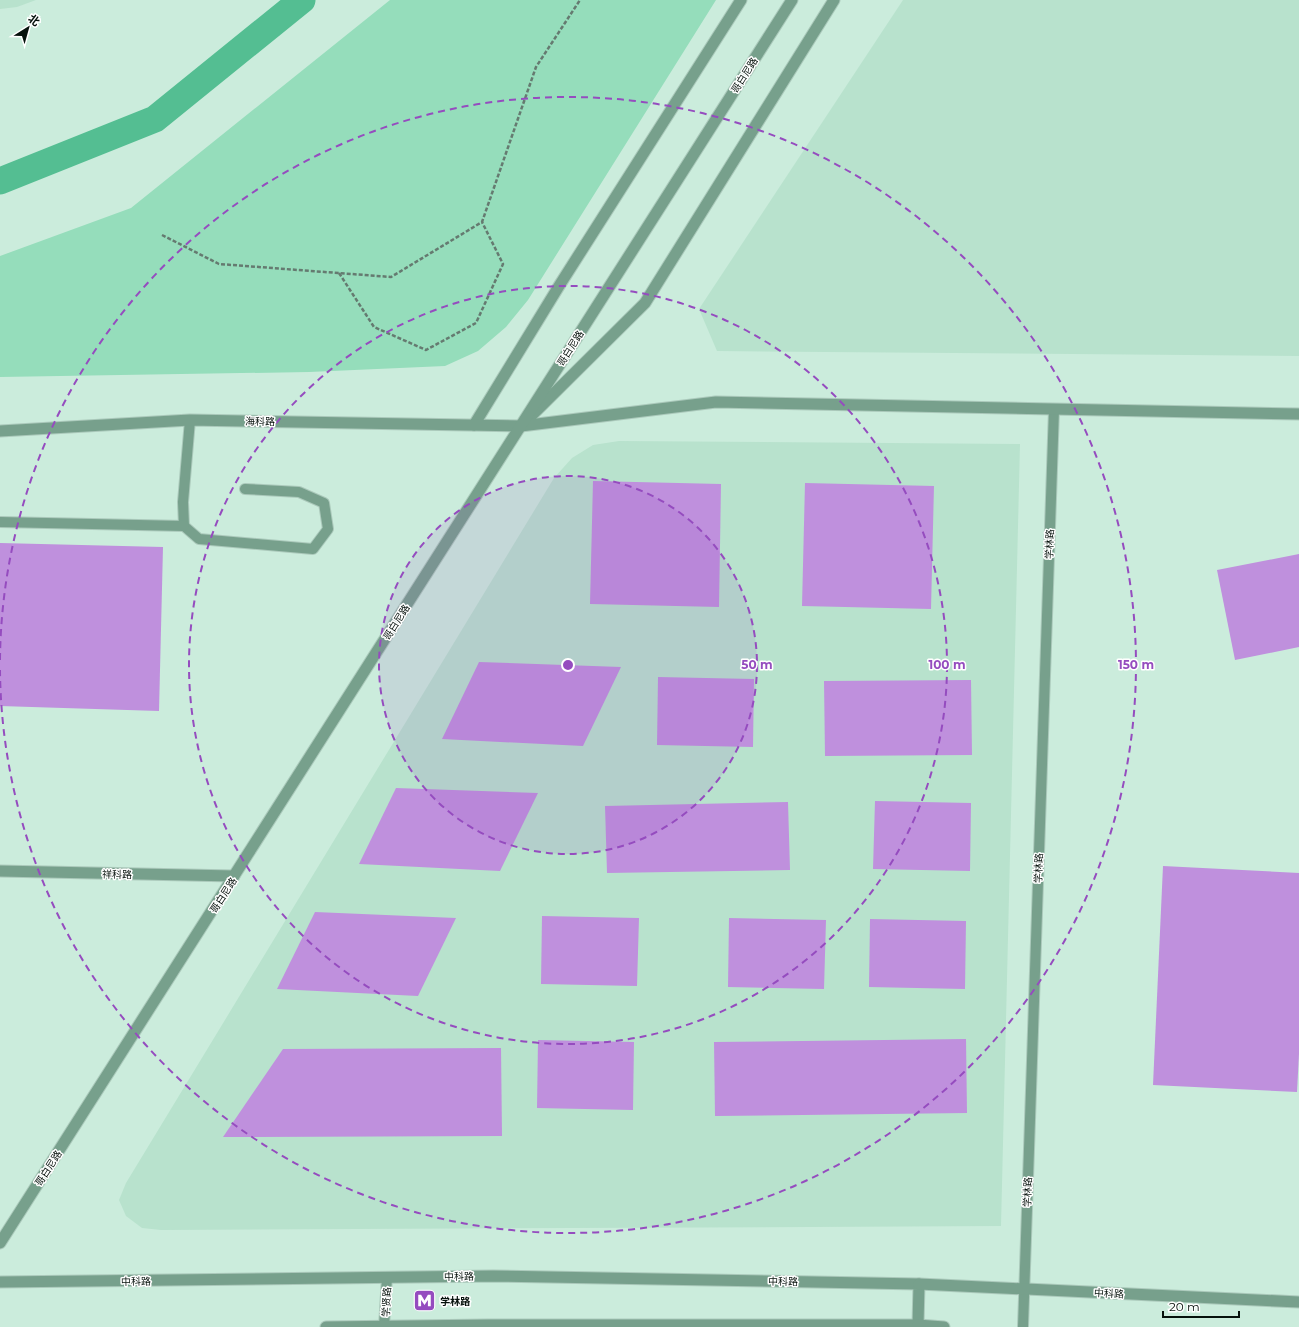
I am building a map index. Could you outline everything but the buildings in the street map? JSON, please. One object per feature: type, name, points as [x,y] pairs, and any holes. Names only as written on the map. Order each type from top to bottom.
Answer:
[{"type":"street","points":[[474,425],[559,286],[740,0]]},
{"type":"street","name":"哥白尼路","points":[[0,1243],[792,0]]},
{"type":"street","points":[[521,426],[645,303],[834,0]]},
{"type":"street","name":"海科路","points":[[0,431],[190,420],[521,426],[716,402],[1299,414]]},
{"type":"street","name":"祥科路","points":[[0,871],[234,876]]},
{"type":"street","name":"中科路","points":[[0,1282],[493,1276],[919,1284],[1299,1302]]},
{"type":"street","points":[[918,1326],[919,1284]]},
{"type":"street","points":[[326,1327],[488,1325],[944,1327]]},
{"type":"lane","name":"学林路","points":[[1023,1327],[1054,408]]},
{"type":"lane","points":[[184,526],[183,502],[190,420]]},
{"type":"lane","points":[[0,522],[184,526],[199,539],[313,549],[328,530],[324,502],[299,492],[245,489]]},
{"type":"lane","name":"学贤路","points":[[384,1327],[387,1277]]},
{"type":"path","points":[[162,235],[220,264],[391,277],[482,222],[536,68],[580,0]]},
{"type":"path","points":[[339,273],[374,326],[426,350],[476,323],[503,264],[482,222]]},
{"type":"shaded area","points":[[0,0],[36,0],[17,7],[0,9]]},
{"type":"shaded area","points":[[903,0],[1299,0],[1299,356],[717,351],[699,309]]},
{"type":"shaded area","points":[[619,441],[1020,444],[1001,1226],[161,1230],[142,1228],[126,1216],[119,1200],[126,1183],[554,478],[572,458],[593,445]]},
{"type":"green space","points":[[390,0],[716,0],[528,300],[506,327],[478,351],[445,366],[309,372],[0,377],[0,256],[131,208]]},
{"type":"waterway","points":[[0,181],[155,119],[302,0]]},
{"type":"place","name":"学林路","points":[[424,1301]]}]
